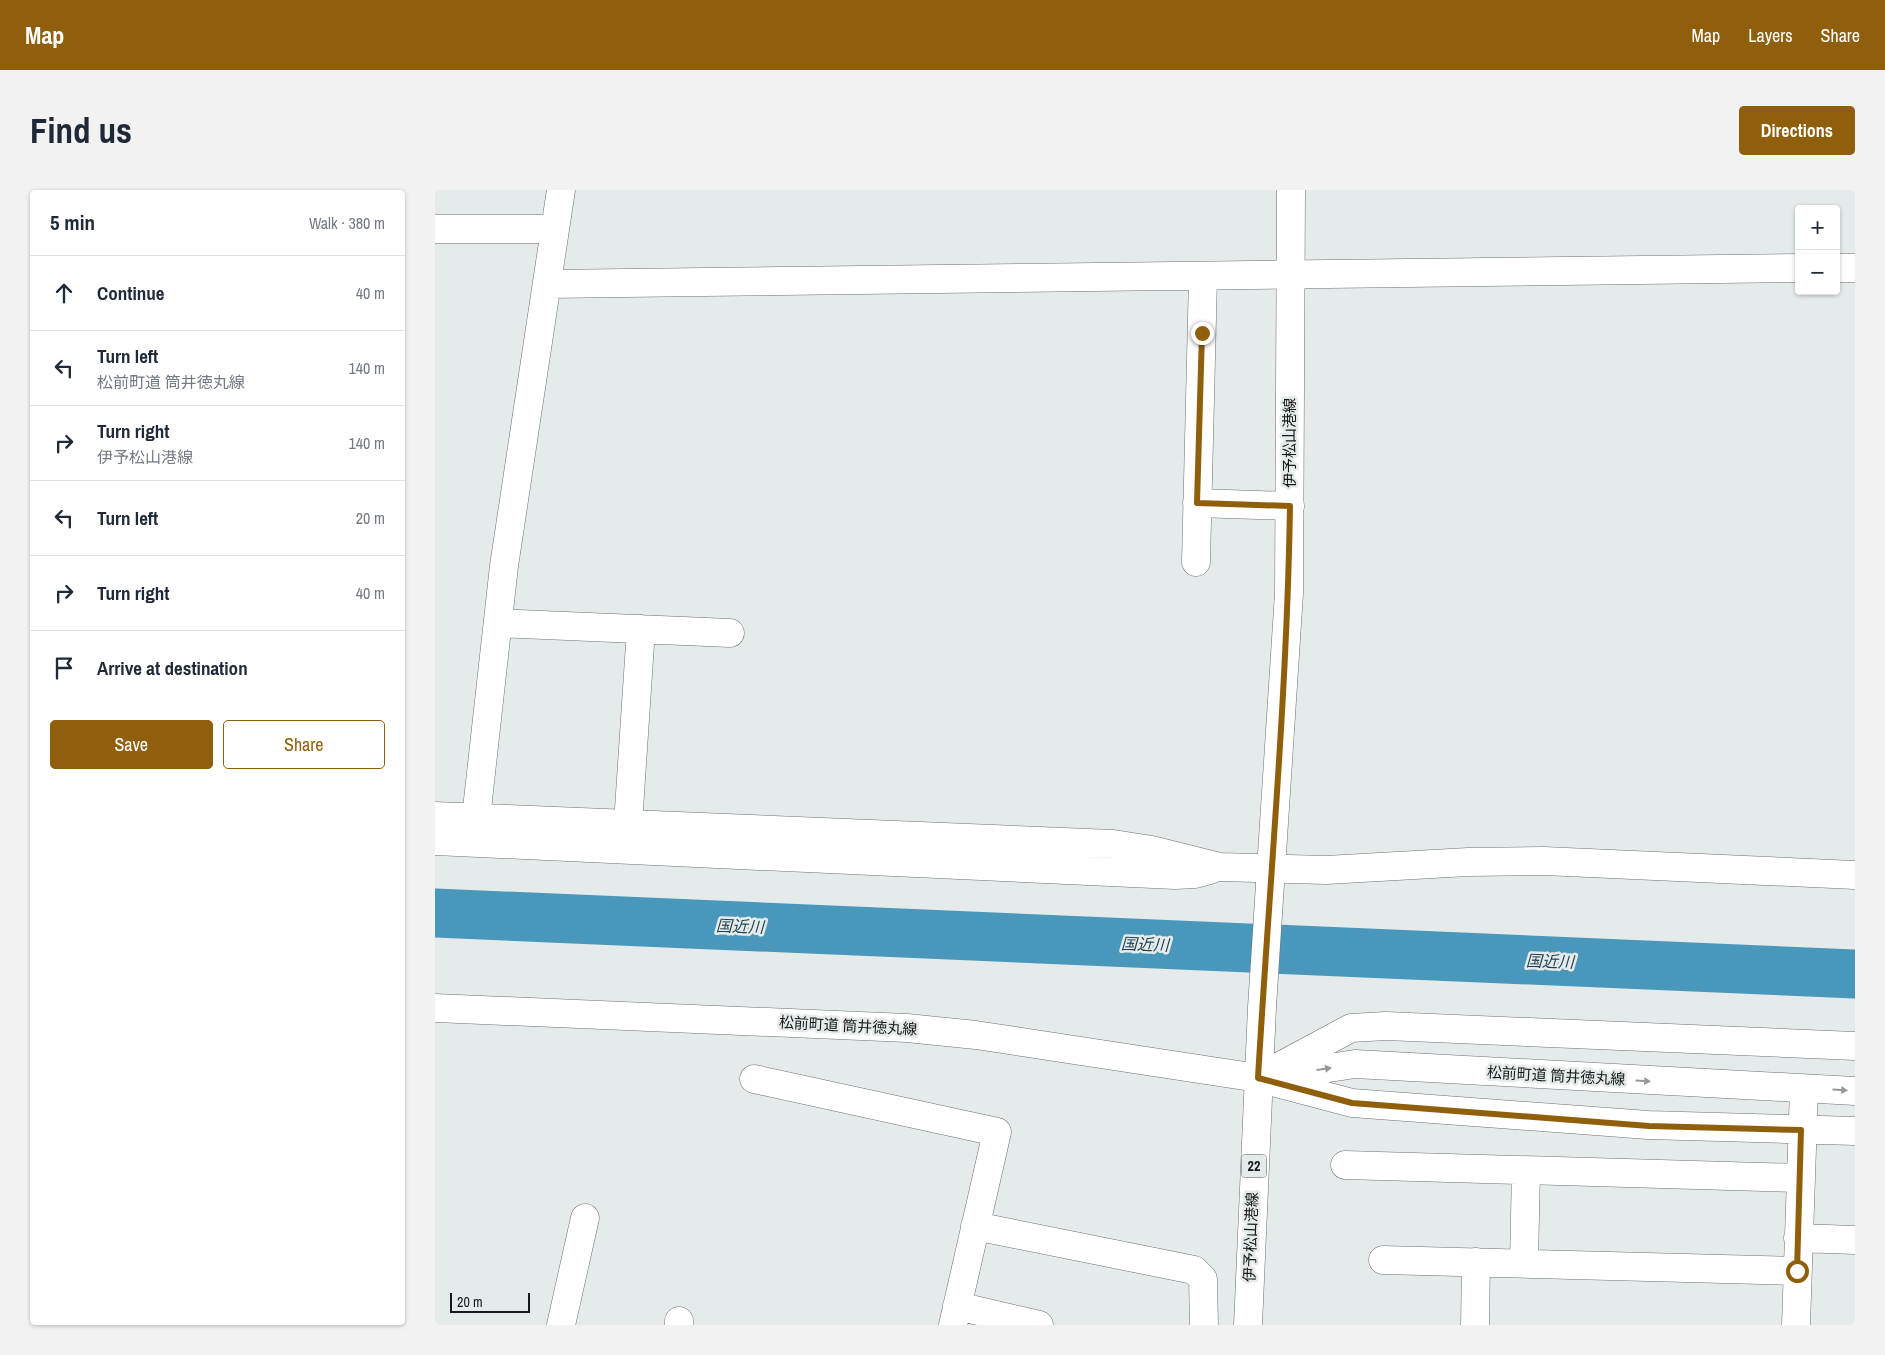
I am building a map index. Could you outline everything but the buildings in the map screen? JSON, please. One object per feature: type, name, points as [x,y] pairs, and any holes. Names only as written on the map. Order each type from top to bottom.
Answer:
[{"type":"street","points":[[477,818],[504,566],[561,190]]},
{"type":"street","name":"伊予松山港線","points":[[1248,1325],[1258,1078],[1289,593],[1291,190]]},
{"type":"street","points":[[435,229],[555,229]]},
{"type":"street","points":[[547,284],[1795,268]]},
{"type":"street","points":[[1840,268],[1855,268]]},
{"type":"street","points":[[1195,562],[1203,277]]},
{"type":"street","points":[[1197,503],[1290,506]]},
{"type":"street","points":[[499,623],[729,634]]},
{"type":"street","points":[[628,824],[641,629]]},
{"type":"street","points":[[435,816],[1113,844],[1152,850],[1220,867],[1272,874],[1468,862],[1544,861],[1855,874]]},
{"type":"street","points":[[435,841],[1175,875],[1195,874],[1220,867]]},
{"type":"street","name":"松前町道 筒井徳丸線","points":[[435,1008],[907,1028],[976,1035],[1258,1078],[1352,1103],[1649,1126],[1855,1131]]},
{"type":"street","points":[[1258,1078],[1351,1028],[1385,1026],[1855,1046]]},
{"type":"street","name":"松前町道 筒井徳丸線","points":[[1258,1078],[1355,1064],[1855,1091]]},
{"type":"street","points":[[754,1078],[997,1132],[955,1316],[1039,1325]]},
{"type":"street","points":[[1796,1325],[1801,1130],[1804,1089]]},
{"type":"street","points":[[1345,1165],[1800,1178]]},
{"type":"street","points":[[1524,1264],[1526,1170]]},
{"type":"street","points":[[561,1325],[585,1218]]},
{"type":"street","points":[[975,1226],[1194,1270],[1203,1279],[1204,1325]]},
{"type":"street","points":[[1798,1238],[1855,1240]]},
{"type":"street","points":[[1383,1260],[1797,1271]]},
{"type":"street","points":[[1475,1325],[1476,1262]]},
{"type":"waterway","name":"国近川","points":[[435,913],[1855,974]]},
{"type":"route","points":[[1202,333],[1197,503],[1290,506],[1289,593],[1284,684],[1258,1078],[1352,1103],[1649,1126],[1801,1130],[1797,1271]]}]
